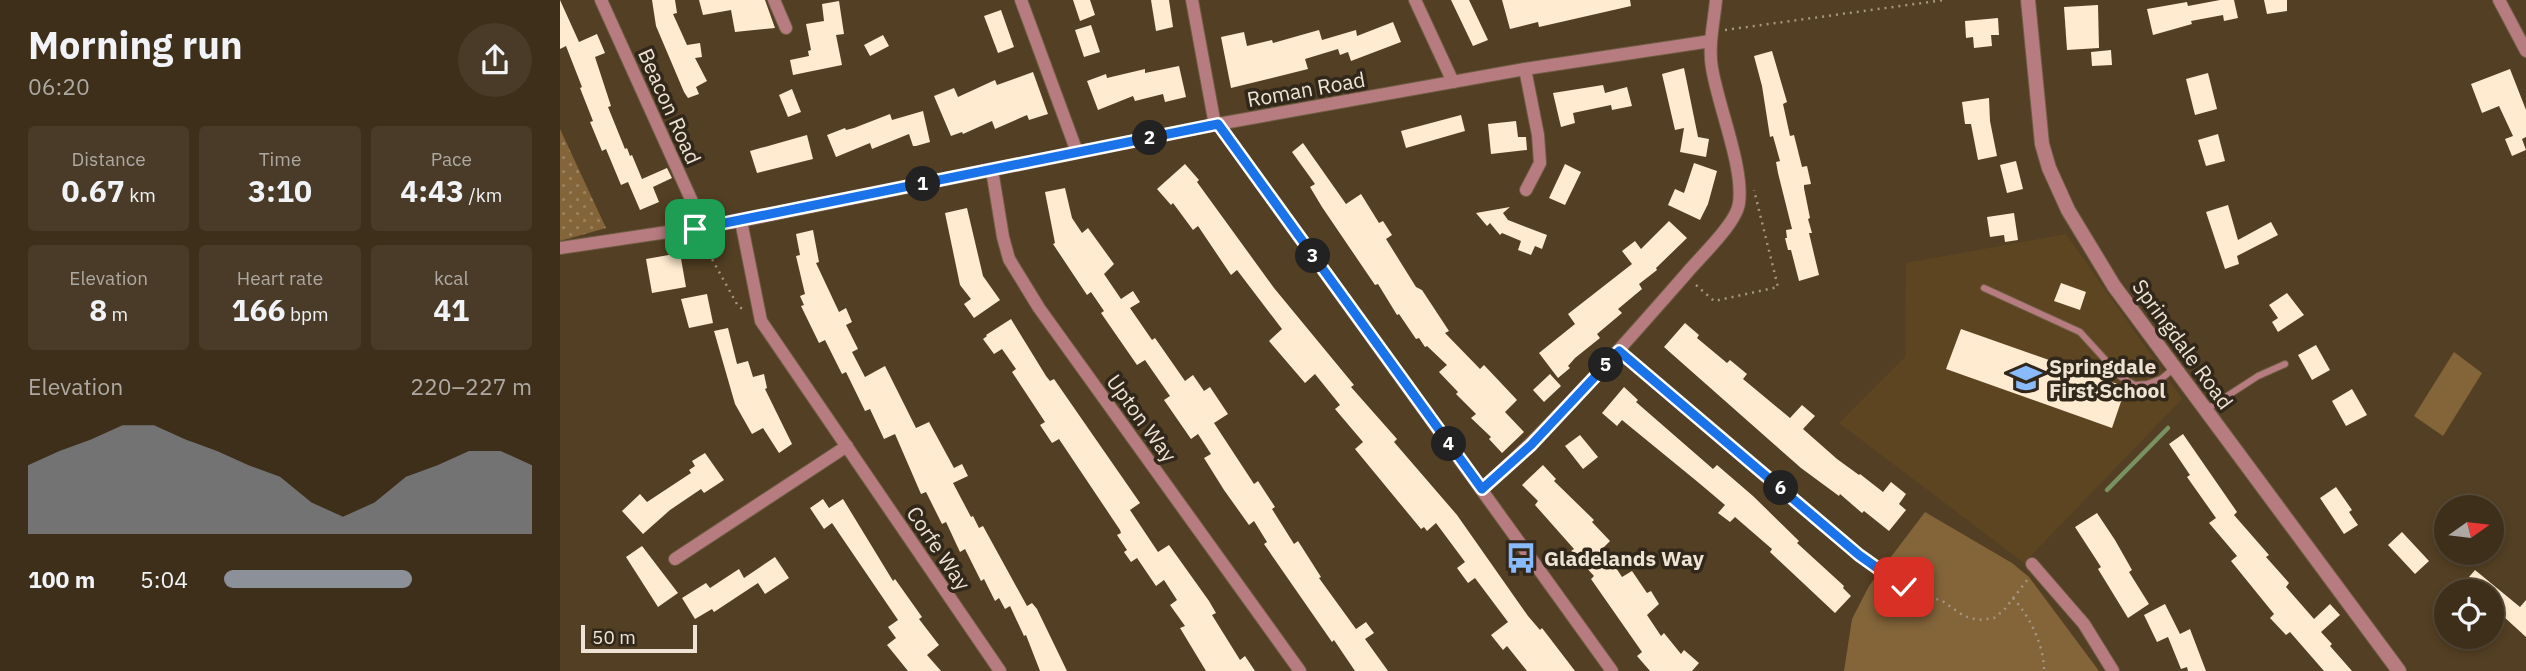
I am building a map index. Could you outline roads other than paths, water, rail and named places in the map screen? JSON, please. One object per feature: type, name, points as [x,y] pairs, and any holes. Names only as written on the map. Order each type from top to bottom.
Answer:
[{"type":"street","name":"Beacon Road","points":[[601,0],[700,228]]},
{"type":"street","points":[[774,0],[786,29]]},
{"type":"street","points":[[1021,0],[1077,152]]},
{"type":"street","points":[[1192,0],[1216,124],[1612,671]]},
{"type":"street","points":[[1415,0],[1453,82]]},
{"type":"street","points":[[1482,489],[1531,445],[1619,351],[1685,275],[1739,206],[1739,183],[1711,66],[1716,0]]},
{"type":"street","name":"Springdale Road","points":[[2028,0],[2042,144],[2049,168],[2068,210],[2115,286],[2399,671]]},
{"type":"street","points":[[2499,0],[2526,51]]},
{"type":"street","name":"Roman Road","points":[[560,248],[700,228],[1216,124],[1712,36]]},
{"type":"street","points":[[1525,69],[1538,135],[1540,163],[1525,190]]},
{"type":"street","name":"Upton Way","points":[[992,170],[1009,259],[1039,308],[1300,671]]},
{"type":"street","name":"Corfe Way","points":[[741,220],[761,321],[1000,671]]},
{"type":"street","points":[[1619,351],[1859,555]]},
{"type":"street","points":[[676,559],[847,446]]},
{"type":"street","points":[[2035,567],[2084,624],[2113,671]]},
{"type":"lane","points":[[1984,288],[2080,332],[2120,377],[2135,385],[2161,379],[2174,368]]},
{"type":"lane","points":[[2206,410],[2258,376],[2285,364]]},
{"type":"waterway","points":[[2107,490],[2168,428]]},
{"type":"place","name":"Springdale First School","points":[[2026,378]]},
{"type":"place","name":"Gladelands Way","points":[[1521,558]]}]
